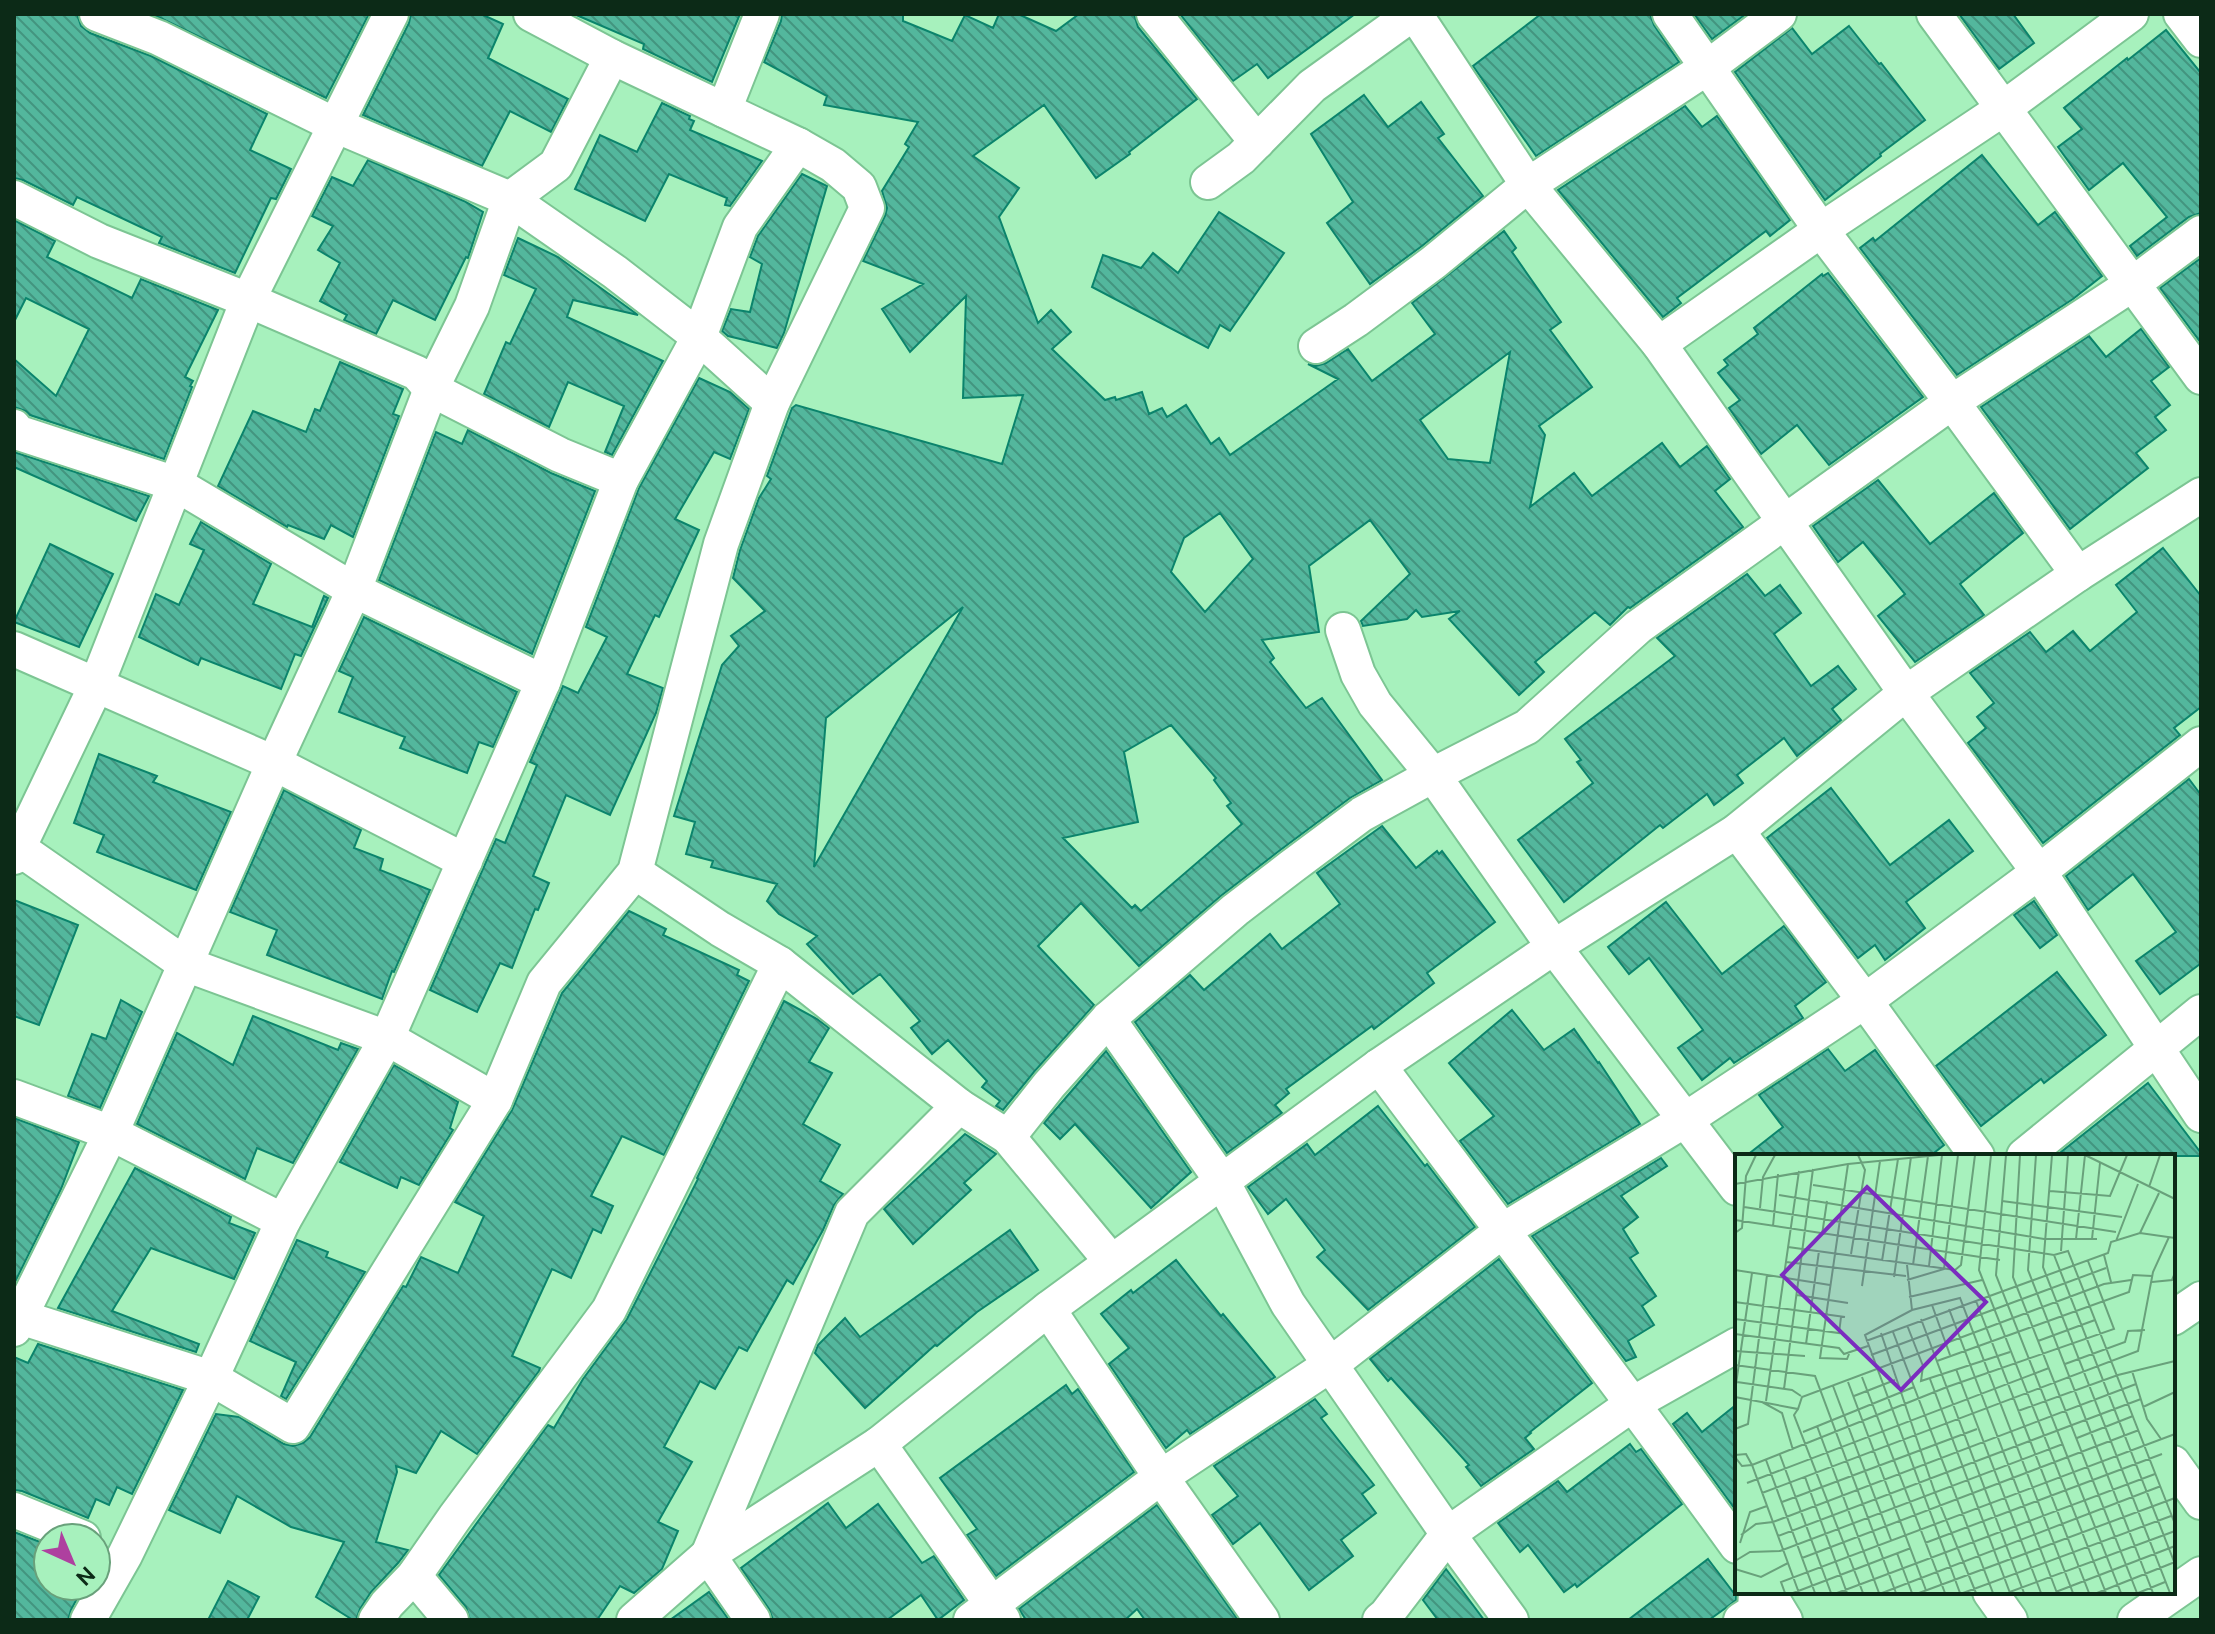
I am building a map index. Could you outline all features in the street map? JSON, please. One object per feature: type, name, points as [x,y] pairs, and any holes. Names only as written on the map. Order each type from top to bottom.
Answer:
[{"type":"street","points":[[97,14],[165,26],[335,125],[510,199],[615,272],[699,337],[772,403]]},
{"type":"street","points":[[391,14],[248,300],[96,686],[16,849],[185,964],[387,1038],[495,1100]]},
{"type":"street","points":[[531,14],[833,165],[859,187],[867,208],[772,403],[721,544],[635,872],[544,983],[495,1100],[293,1426],[211,1378],[16,1321],[111,1133],[354,590],[431,389],[472,306],[510,199],[556,165],[612,57]]},
{"type":"street","points":[[724,110],[762,14]]},
{"type":"street","points":[[1154,14],[1257,142]]},
{"type":"street","points":[[1208,182],[1241,158],[1312,86],[1414,14],[1528,185],[1659,344],[1906,693],[2039,872],[2201,1115]]},
{"type":"street","points":[[1670,14],[1821,230],[2078,574]]},
{"type":"street","points":[[1316,346],[1434,262],[1528,185],[1708,67],[1779,14]]},
{"type":"street","points":[[1934,14],[2201,377]]},
{"type":"street","points":[[1659,344],[1821,230],[2004,108],[2131,14]]},
{"type":"street","points":[[2181,14],[2201,40]]},
{"type":"street","points":[[112,1546],[211,1378],[283,1221],[387,1038],[543,682],[621,480],[699,337],[740,227],[798,145]]},
{"type":"street","points":[[14,198],[99,241],[248,300],[417,373],[431,389],[560,455],[621,480]]},
{"type":"street","points":[[1008,1137],[1108,1019],[1235,910],[1291,867],[1362,814],[1527,727],[1638,627],[1952,402],[2134,283],[2201,233]]},
{"type":"street","points":[[14,427],[16,432],[176,484],[354,590],[543,682]]},
{"type":"street","points":[[634,1620],[708,1555],[879,1444],[1111,1261],[1379,1066],[1554,947],[1737,831],[1906,693],[2078,574],[2201,495]]},
{"type":"street","points":[[1343,630],[1358,674],[1375,704],[1433,775],[1554,947],[1735,1185]]},
{"type":"street","points":[[14,649],[274,763],[465,861]]},
{"type":"street","points":[[879,1444],[988,1615],[1161,1477],[1330,1365],[1502,1231],[1685,1120],[1865,1001],[2197,754]]},
{"type":"street","points":[[1737,831],[1976,1154]]},
{"type":"street","points":[[635,872],[720,929],[780,964],[959,1106],[1008,1137],[1111,1261]]},
{"type":"street","points":[[376,1620],[414,1576],[609,1310],[780,964]]},
{"type":"street","points":[[2026,1154],[2201,1012]]},
{"type":"street","points":[[1108,1019],[1222,1181],[1288,1304],[1511,1620]]},
{"type":"street","points":[[1379,1066],[1634,1403],[1735,1543]]},
{"type":"street","points":[[14,1097],[111,1133],[283,1221]]},
{"type":"street","points":[[708,1555],[852,1213],[959,1106]]},
{"type":"street","points":[[2175,1317],[2201,1299]]},
{"type":"street","points":[[1048,1309],[1262,1620]]},
{"type":"street","points":[[1380,1620],[1448,1534],[1634,1403],[1735,1346]]},
{"type":"street","points":[[2175,1466],[2201,1502]]},
{"type":"street","points":[[14,1510],[44,1522]]},
{"type":"street","points":[[708,1555],[753,1620]]},
{"type":"street","points":[[2175,1592],[2201,1574]]},
{"type":"street","points":[[414,1576],[451,1620]]},
{"type":"street","points":[[1741,1620],[1755,1611],[1756,1594]]},
{"type":"street","points":[[1769,1594],[1785,1620]]},
{"type":"street","points":[[1991,1594],[2010,1620]]},
{"type":"street","points":[[2135,1620],[2172,1594]]},
{"type":"building","points":[[14,14],[77,14],[81,26],[90,33],[151,56],[267,114],[250,150],[291,169],[276,199],[271,198],[235,273],[159,243],[162,237],[77,197],[73,205],[14,178]]},
{"type":"building","points":[[152,14],[369,14],[326,98]]},
{"type":"building","points":[[411,14],[481,14],[503,24],[488,58],[568,99],[551,132],[510,111],[482,166],[363,115]]},
{"type":"building","points":[[574,14],[740,14],[712,82],[643,49],[644,44]]},
{"type":"building","points":[[782,14],[903,14],[903,21],[952,41],[965,15],[993,28],[999,14],[1018,14],[1056,31],[1079,14],[1134,14],[1138,27],[1197,99],[1096,178],[1044,105],[973,156],[1019,188],[999,217],[1038,323],[1051,310],[1071,332],[1052,349],[1105,400],[1142,392],[1149,414],[1162,408],[1167,417],[1186,405],[1211,444],[1219,438],[1230,455],[1338,379],[1308,364],[1316,366],[1326,363],[1348,349],[1372,381],[1435,334],[1412,303],[1504,231],[1516,248],[1512,252],[1561,322],[1550,330],[1592,387],[1539,426],[1545,435],[1530,507],[1574,473],[1592,496],[1662,443],[1680,467],[1707,446],[1730,479],[1715,491],[1743,527],[1628,607],[1610,625],[1595,612],[1535,662],[1544,672],[1519,695],[1449,619],[1460,611],[1422,617],[1416,610],[1407,619],[1363,626],[1361,621],[1410,574],[1370,520],[1309,566],[1319,632],[1262,640],[1274,658],[1270,662],[1306,708],[1322,698],[1382,780],[1350,798],[1279,851],[1139,966],[1081,903],[1038,946],[1094,1005],[1003,1110],[996,1106],[1000,1101],[982,1087],[987,1081],[948,1040],[932,1054],[911,1028],[920,1021],[880,974],[853,994],[807,944],[817,936],[779,914],[767,901],[777,884],[711,867],[713,861],[686,854],[695,822],[674,816],[722,665],[739,646],[731,636],[765,611],[733,578],[759,498],[771,479],[767,476],[792,408],[796,405],[1002,464],[1023,395],[963,398],[966,296],[910,352],[882,309],[923,284],[863,261],[885,216],[887,208],[882,191],[909,147],[905,144],[918,122],[824,105],[827,96],[764,62]],"holes":[[[1510,352],[1490,463],[1448,459],[1420,420]],[[1220,513],[1253,559],[1205,612],[1171,572],[1184,538]],[[963,607],[814,867],[826,718]],[[1171,725],[1216,778],[1214,780],[1231,803],[1227,806],[1242,824],[1141,911],[1135,905],[1132,908],[1063,838],[1138,822],[1124,752]]]},
{"type":"building","points":[[1180,14],[1355,14],[1268,78],[1257,64],[1233,81]]},
{"type":"building","points":[[1541,14],[1650,14],[1679,62],[1536,156],[1473,66]]},
{"type":"building","points":[[1694,14],[1746,14],[1712,39]]},
{"type":"building","points":[[1959,14],[2013,14],[2034,43],[1999,69]]},
{"type":"building","points":[[1849,26],[1925,120],[1825,200],[1735,72],[1792,28],[1812,54]]},
{"type":"building","points":[[2166,30],[2201,73],[2201,213],[2189,217],[2137,256],[2130,246],[2167,217],[2123,163],[2089,190],[2058,147],[2082,129],[2064,108]]},
{"type":"building","points":[[1364,95],[1388,127],[1421,102],[1444,134],[1438,138],[1483,196],[1370,284],[1327,223],[1353,202],[1311,134]]},
{"type":"building","points":[[662,103],[690,116],[689,119],[694,121],[690,130],[762,161],[730,206],[725,205],[727,198],[669,174],[645,221],[575,189],[600,135],[637,152]]},
{"type":"building","points":[[1685,106],[1702,127],[1717,116],[1790,220],[1770,236],[1766,231],[1677,298],[1681,303],[1663,317],[1558,190]]},
{"type":"building","points":[[1982,155],[2038,225],[2055,212],[2102,276],[2073,299],[1957,375],[1860,248],[1873,238],[1875,241]]},
{"type":"building","points":[[368,160],[483,212],[468,258],[435,320],[393,300],[376,334],[344,320],[347,315],[320,301],[340,263],[318,250],[333,226],[312,216],[332,177],[353,186]]},
{"type":"building","points":[[802,174],[827,186],[784,333],[777,348],[728,336],[722,331],[731,309],[750,312],[762,264],[750,257],[758,236]]},
{"type":"building","points":[[1219,212],[1284,253],[1230,331],[1220,325],[1208,348],[1092,287],[1103,255],[1141,268],[1153,253],[1178,273]]},
{"type":"building","points":[[14,220],[55,241],[47,257],[132,298],[141,279],[218,310],[185,377],[193,381],[192,387],[164,459],[14,407],[14,359],[56,396],[89,329],[26,298],[14,322]]},
{"type":"building","points":[[518,238],[558,257],[638,315],[573,300],[567,317],[663,361],[612,455],[605,452],[624,406],[568,382],[549,427],[484,394],[506,342],[510,344],[536,289],[504,275]]},
{"type":"building","points":[[2201,258],[2201,343],[2160,288]]},
{"type":"building","points":[[1828,273],[1923,397],[1829,465],[1797,425],[1761,454],[1729,408],[1740,400],[1718,373],[1728,365],[1724,360],[1758,334],[1754,328],[1822,274]]},
{"type":"building","points":[[2141,329],[2169,367],[2151,381],[2170,405],[2155,417],[2166,430],[2136,453],[2148,468],[2070,529],[1981,407],[2089,336],[2106,357]]},
{"type":"building","points":[[340,362],[403,389],[393,414],[399,416],[353,537],[331,525],[324,539],[287,527],[218,486],[253,411],[306,432],[315,409],[320,411]]},
{"type":"building","points":[[699,378],[730,392],[749,409],[730,459],[714,452],[675,519],[699,530],[659,617],[655,615],[627,674],[663,688],[656,713],[610,815],[566,795],[533,876],[549,883],[538,910],[535,909],[512,968],[500,963],[477,1012],[430,990],[496,839],[505,843],[537,765],[530,762],[563,686],[578,693],[607,637],[586,627],[639,488]]},
{"type":"building","points":[[468,430],[551,473],[595,491],[532,654],[379,580],[436,432],[462,444]]},
{"type":"building","points":[[14,452],[149,496],[136,521],[14,467]]},
{"type":"building","points":[[1878,480],[1930,544],[1994,493],[2023,533],[1960,584],[1984,615],[1915,662],[1878,616],[1905,594],[1863,542],[1838,562],[1813,526]]},
{"type":"building","points":[[201,522],[271,564],[253,604],[312,627],[324,596],[328,598],[301,656],[295,654],[281,689],[201,658],[198,665],[139,637],[156,594],[179,605],[204,550],[190,544]]},
{"type":"building","points":[[50,544],[113,574],[79,647],[14,622]]},
{"type":"building","points":[[2163,548],[2201,596],[2201,707],[2174,728],[2180,735],[2043,843],[1968,743],[1986,728],[1977,717],[1994,703],[1970,673],[2030,632],[2046,652],[2073,631],[2090,651],[2137,612],[2116,585]]},
{"type":"building","points":[[1747,574],[1765,596],[1780,585],[1801,613],[1774,634],[1811,686],[1838,666],[1856,689],[1832,709],[1841,720],[1797,756],[1784,738],[1737,775],[1743,783],[1714,805],[1707,794],[1663,828],[1660,825],[1564,902],[1518,840],[1593,783],[1565,739],[1675,656],[1657,638]]},
{"type":"building","points":[[364,617],[517,692],[493,747],[479,742],[467,773],[400,748],[405,737],[339,712],[353,677],[339,671]]},
{"type":"building","points":[[99,754],[157,776],[153,782],[231,812],[196,890],[97,852],[104,835],[74,823]]},
{"type":"building","points":[[2189,779],[2201,795],[2201,966],[2160,994],[2136,961],[2176,932],[2133,874],[2088,910],[2066,876]]},
{"type":"building","points":[[1831,788],[1890,865],[1949,820],[1973,851],[1906,902],[1925,928],[1885,960],[1875,945],[1858,958],[1767,838]]},
{"type":"building","points":[[284,790],[361,830],[354,848],[383,859],[380,870],[430,890],[382,999],[267,955],[277,930],[230,912]]},
{"type":"building","points":[[1382,826],[1416,868],[1437,851],[1439,854],[1442,851],[1495,922],[1427,973],[1434,983],[1374,1029],[1372,1026],[1286,1089],[1289,1093],[1275,1105],[1282,1113],[1227,1153],[1135,1022],[1190,975],[1204,990],[1270,934],[1282,949],[1340,904],[1317,873]]},
{"type":"building","points":[[14,900],[78,925],[39,1025],[14,1016]]},
{"type":"building","points":[[2034,901],[2057,935],[2040,948],[2014,915]]},
{"type":"building","points":[[1666,902],[1722,974],[1784,926],[1826,982],[1795,1006],[1803,1018],[1734,1063],[1730,1058],[1702,1080],[1678,1048],[1703,1030],[1649,958],[1629,974],[1608,947]]},
{"type":"building","points":[[629,911],[666,929],[663,935],[739,970],[737,975],[749,981],[664,1155],[622,1136],[591,1196],[613,1206],[601,1233],[593,1229],[571,1278],[552,1269],[512,1356],[540,1368],[539,1371],[477,1454],[441,1431],[416,1473],[396,1466],[397,1472],[376,1542],[408,1550],[371,1592],[356,1620],[353,1620],[316,1597],[344,1542],[291,1527],[237,1496],[220,1533],[169,1510],[216,1414],[239,1417],[284,1444],[293,1446],[303,1443],[310,1437],[403,1286],[406,1287],[421,1257],[458,1273],[484,1216],[455,1202],[512,1110],[562,993]]},
{"type":"building","points":[[2057,972],[2106,1035],[2044,1083],[2041,1079],[1981,1126],[1936,1066]]},
{"type":"building","points":[[121,1000],[142,1012],[100,1108],[68,1096],[92,1034],[106,1039]]},
{"type":"building","points":[[784,1001],[829,1028],[809,1062],[832,1073],[803,1124],[840,1145],[820,1181],[843,1194],[834,1205],[793,1284],[787,1280],[747,1351],[739,1347],[715,1389],[700,1381],[664,1447],[692,1462],[658,1522],[678,1531],[662,1569],[634,1593],[620,1586],[597,1620],[470,1620],[466,1607],[439,1575],[548,1425],[554,1428],[583,1379],[627,1319]]},
{"type":"building","points":[[1512,1010],[1544,1050],[1574,1029],[1640,1124],[1508,1204],[1460,1141],[1494,1116],[1449,1063]]},
{"type":"building","points":[[253,1016],[338,1050],[341,1043],[358,1049],[293,1163],[257,1148],[245,1179],[137,1124],[177,1033],[233,1065]]},
{"type":"building","points":[[1828,1049],[1845,1071],[1875,1050],[1944,1145],[1933,1154],[1749,1154],[1783,1127],[1759,1095]]},
{"type":"building","points":[[1106,1051],[1191,1172],[1151,1208],[1075,1124],[1060,1139],[1044,1123]]},
{"type":"building","points":[[394,1065],[458,1102],[450,1128],[453,1130],[419,1185],[401,1177],[397,1188],[340,1162]]},
{"type":"building","points":[[2148,1083],[2201,1156],[2175,1154],[2059,1154]]},
{"type":"building","points":[[1378,1106],[1475,1227],[1368,1310],[1317,1257],[1325,1250],[1286,1199],[1268,1214],[1248,1187],[1307,1144],[1315,1155]]},
{"type":"building","points":[[14,1118],[79,1142],[61,1189],[14,1284]]},
{"type":"building","points":[[965,1134],[996,1154],[964,1183],[971,1190],[913,1244],[884,1209]]},
{"type":"building","points":[[1661,1158],[1667,1166],[1621,1196],[1638,1217],[1623,1229],[1638,1253],[1630,1258],[1656,1296],[1642,1306],[1654,1325],[1628,1341],[1636,1357],[1626,1361],[1532,1236]]},
{"type":"building","points":[[135,1168],[231,1217],[229,1223],[255,1233],[234,1279],[151,1248],[112,1311],[199,1344],[196,1352],[58,1308]]},
{"type":"building","points":[[1010,1230],[1038,1270],[935,1345],[865,1408],[815,1353],[818,1345],[845,1318],[860,1337]]},
{"type":"building","points":[[297,1240],[328,1252],[326,1257],[365,1272],[286,1399],[281,1396],[296,1362],[250,1341]]},
{"type":"building","points":[[1499,1259],[1592,1383],[1530,1432],[1525,1438],[1534,1449],[1481,1486],[1466,1467],[1469,1465],[1370,1359]]},
{"type":"building","points":[[1176,1260],[1275,1377],[1190,1434],[1187,1430],[1166,1448],[1109,1364],[1129,1348],[1101,1314]]},
{"type":"building","points":[[38,1344],[183,1390],[132,1494],[117,1487],[109,1505],[96,1499],[88,1518],[14,1490],[14,1357],[28,1363]]},
{"type":"building","points":[[1066,1385],[1072,1394],[1078,1389],[1134,1472],[996,1576],[967,1535],[977,1529],[940,1478]]},
{"type":"building","points":[[1315,1399],[1327,1414],[1321,1418],[1374,1485],[1362,1494],[1376,1513],[1341,1540],[1353,1556],[1309,1590],[1260,1523],[1233,1544],[1212,1515],[1238,1496],[1214,1466]]},
{"type":"building","points":[[1735,1406],[1735,1509],[1673,1424],[1687,1413],[1702,1432]]},
{"type":"building","points":[[1630,1444],[1636,1452],[1641,1449],[1682,1504],[1577,1587],[1575,1584],[1564,1592],[1528,1545],[1520,1552],[1498,1523],[1558,1481],[1567,1492]]},
{"type":"building","points":[[828,1503],[846,1528],[878,1504],[922,1563],[934,1556],[964,1600],[938,1620],[921,1595],[887,1620],[773,1620],[741,1568]]},
{"type":"building","points":[[1157,1505],[1238,1620],[1145,1620],[1137,1609],[1125,1620],[1026,1620],[1019,1609]]},
{"type":"building","points":[[14,1532],[32,1539],[32,1602],[75,1602],[68,1620],[14,1620]]},
{"type":"building","points":[[1708,1559],[1736,1596],[1736,1600],[1727,1607],[1709,1620],[1628,1620]]},
{"type":"building","points":[[1446,1569],[1484,1620],[1438,1620],[1423,1600]]},
{"type":"building","points":[[228,1581],[259,1597],[247,1620],[208,1620]]},
{"type":"building","points":[[709,1592],[729,1620],[670,1620]]}]
